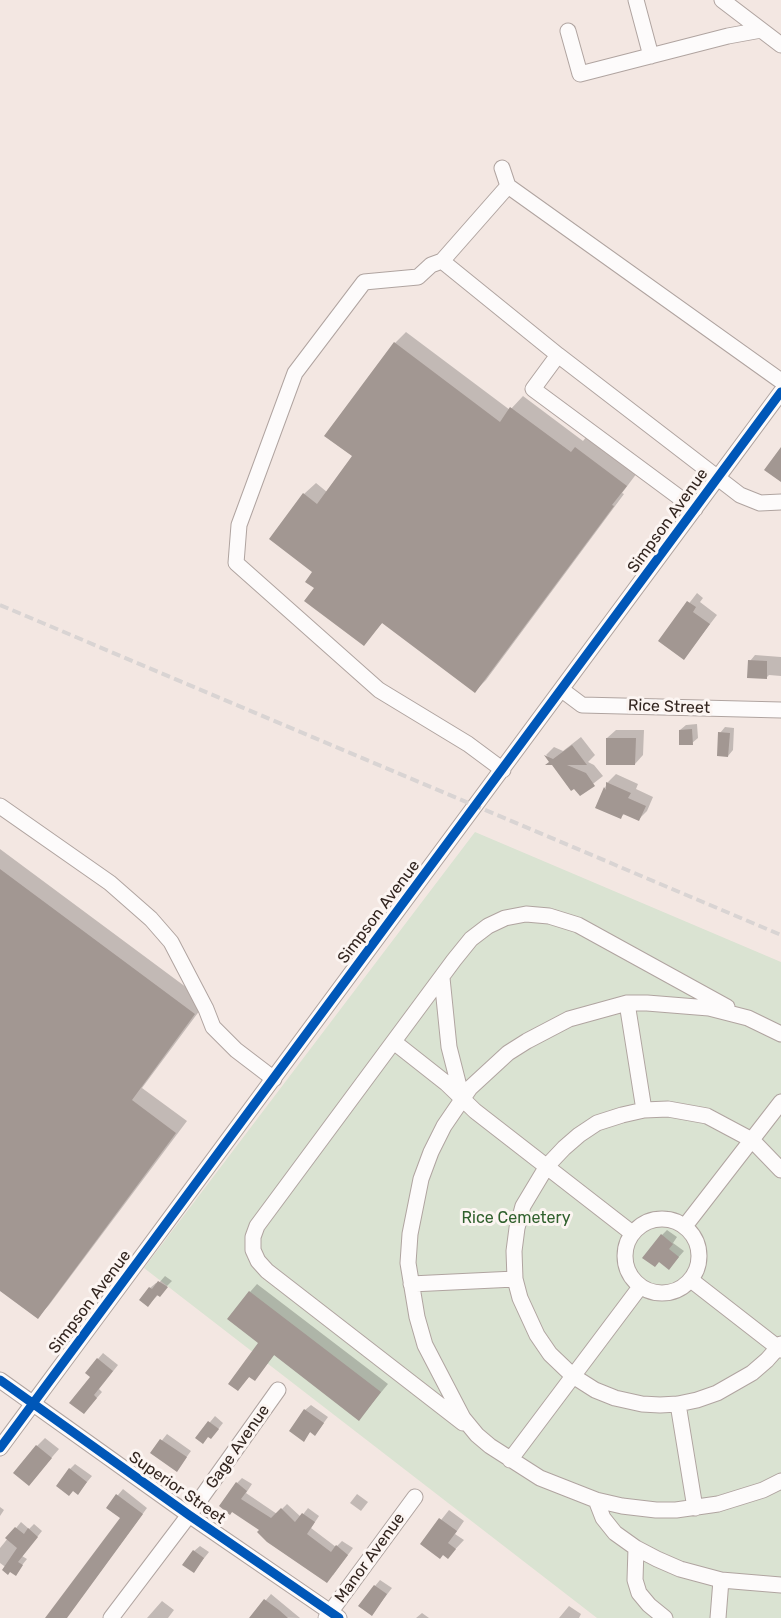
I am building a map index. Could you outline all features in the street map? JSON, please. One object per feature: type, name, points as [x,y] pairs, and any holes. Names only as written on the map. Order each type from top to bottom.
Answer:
[{"type":"street","points":[[636,0],[651,56]]},
{"type":"street","points":[[722,0],[781,45]]},
{"type":"street","points":[[568,31],[580,74],[728,36],[761,30]]},
{"type":"street","points":[[501,168],[508,186],[781,381]]},
{"type":"street","points":[[503,770],[468,744],[379,690],[236,563],[239,525],[295,373],[364,282],[418,277],[431,265],[442,261],[508,186]]},
{"type":"street","points":[[442,261],[558,355],[741,495],[760,503],[781,502]]},
{"type":"street","points":[[558,355],[534,389],[695,509]]},
{"type":"street","name":"Simpson Avenue","points":[[0,1448],[718,477],[778,403]]},
{"type":"street","name":"Rice Street","points":[[562,690],[582,705],[781,710]]},
{"type":"street","points":[[0,806],[110,883],[151,919],[171,942],[207,1009],[213,1027],[236,1050],[274,1079]]},
{"type":"street","points":[[781,1034],[578,925],[549,916],[526,914],[505,918],[488,926],[471,939],[257,1226],[253,1237],[253,1250],[258,1261],[267,1271],[477,1435],[510,1460],[540,1478],[596,1500],[621,1506],[656,1510],[694,1508],[734,1500],[781,1481]]},
{"type":"street","points":[[442,978],[449,1047],[462,1098]]},
{"type":"street","points":[[670,1004],[679,995],[680,988],[677,978]]},
{"type":"street","points":[[477,1435],[452,1400],[426,1345],[408,1263],[410,1234],[421,1179],[431,1152],[462,1098],[486,1072],[508,1053],[569,1018],[627,1004],[670,1004],[709,1008],[748,1018]]},
{"type":"street","points":[[627,1004],[644,1110]]},
{"type":"street","points":[[394,1042],[475,1111],[632,1233]]},
{"type":"street","points":[[685,1226],[781,1102]]},
{"type":"street","points":[[691,1280],[780,1347],[752,1373],[736,1383],[707,1397],[678,1404],[642,1404],[615,1398],[595,1390],[573,1376],[550,1354],[537,1335],[520,1298],[516,1280],[514,1251],[517,1228],[523,1206],[547,1166],[564,1148],[597,1123],[644,1110],[668,1109],[707,1116],[752,1140],[781,1170]]},
{"type":"street","points":[[663,1219],[685,1226],[693,1235],[698,1246],[697,1269],[691,1280],[684,1286],[667,1293],[658,1293],[640,1287],[626,1268],[625,1250],[632,1233],[640,1225],[651,1220],[663,1219]]},
{"type":"street","points":[[411,1284],[516,1280]]},
{"type":"street","points":[[510,1460],[640,1287]]},
{"type":"street","name":"Superior Street","points":[[0,1381],[332,1616]]},
{"type":"street","name":"Gage Avenue","points":[[111,1618],[189,1515],[278,1390]]},
{"type":"street","points":[[678,1404],[694,1508]]},
{"type":"street","name":"Manor Avenue","points":[[332,1616],[414,1497]]},
{"type":"street","points":[[596,1500],[603,1518],[615,1533],[636,1548],[680,1569],[721,1580],[781,1585]]},
{"type":"street","points":[[636,1548],[635,1580],[639,1593],[665,1618]]},
{"type":"street","points":[[718,1618],[721,1580]]},
{"type":"green space","name":"Rice Cemetery","points":[[475,832],[781,962],[781,1618],[597,1618],[144,1268]]},
{"type":"building","points":[[394,342],[500,422],[510,407],[571,452],[575,447],[627,486],[475,693],[382,623],[364,646],[304,601],[314,588],[305,582],[312,572],[269,539],[303,493],[317,504],[352,456],[324,436]]},
{"type":"building","points":[[781,447],[781,482],[764,470]]},
{"type":"building","points":[[687,601],[696,607],[693,612],[710,624],[684,660],[658,641]]},
{"type":"building","points":[[748,660],[767,661],[767,679],[747,678]]},
{"type":"building","points":[[692,729],[693,745],[679,745],[679,730]]},
{"type":"building","points":[[718,732],[730,733],[728,757],[717,756]]},
{"type":"building","points":[[606,738],[636,738],[635,765],[606,765]]},
{"type":"building","points":[[572,745],[587,765],[567,765],[586,773],[595,786],[580,796],[574,789],[571,791],[552,765],[545,765],[549,762],[544,755],[553,759]]},
{"type":"building","points":[[606,782],[631,793],[628,798],[646,806],[639,821],[623,814],[621,819],[595,808],[604,787],[606,790]]},
{"type":"building","points":[[0,869],[195,1014],[132,1100],[176,1133],[38,1319],[0,1291]]},
{"type":"building","points":[[661,1234],[673,1244],[669,1249],[679,1257],[669,1270],[659,1262],[655,1267],[642,1258]]},
{"type":"building","points":[[158,1281],[168,1287],[160,1297],[157,1295],[148,1307],[139,1300],[149,1287],[152,1289]]},
{"type":"building","points":[[249,1291],[381,1392],[359,1421],[274,1355],[255,1381],[249,1377],[238,1391],[228,1384],[258,1343],[227,1319]]},
{"type":"building","points":[[97,1358],[113,1371],[94,1395],[97,1398],[84,1414],[69,1403],[90,1377],[85,1373]]},
{"type":"building","points":[[304,1409],[324,1423],[315,1436],[310,1432],[304,1442],[289,1431]]},
{"type":"building","points":[[208,1421],[219,1429],[211,1439],[208,1437],[203,1444],[195,1438]]},
{"type":"building","points":[[160,1439],[187,1457],[177,1472],[150,1453]]},
{"type":"building","points":[[36,1445],[52,1458],[29,1486],[13,1473]]},
{"type":"building","points":[[69,1468],[87,1482],[78,1495],[73,1491],[69,1496],[56,1486]]},
{"type":"building","points":[[236,1482],[247,1491],[241,1499],[271,1518],[281,1508],[295,1522],[302,1513],[315,1522],[307,1534],[331,1552],[336,1545],[348,1555],[327,1583],[267,1542],[257,1532],[259,1530],[232,1512],[230,1515],[219,1506]]},
{"type":"building","points":[[116,1494],[143,1514],[67,1618],[45,1618],[120,1518],[106,1508]]},
{"type":"building","points":[[439,1518],[457,1531],[448,1543],[456,1549],[448,1559],[443,1555],[440,1559],[420,1544]]},
{"type":"building","points":[[15,1527],[24,1534],[28,1528],[38,1537],[18,1562],[23,1565],[16,1576],[10,1572],[8,1575],[2,1570],[17,1548],[5,1538]]},
{"type":"building","points":[[193,1550],[204,1558],[194,1573],[182,1565]]},
{"type":"building","points":[[374,1585],[387,1594],[372,1616],[358,1606]]},
{"type":"building","points":[[264,1599],[279,1610],[288,1618],[249,1618]]},
{"type":"railway","points":[[0,605],[781,935]]},
{"type":"cycle path","points":[[0,1448],[781,392]]},
{"type":"cycle path","points":[[0,1380],[189,1515],[339,1618]]}]
